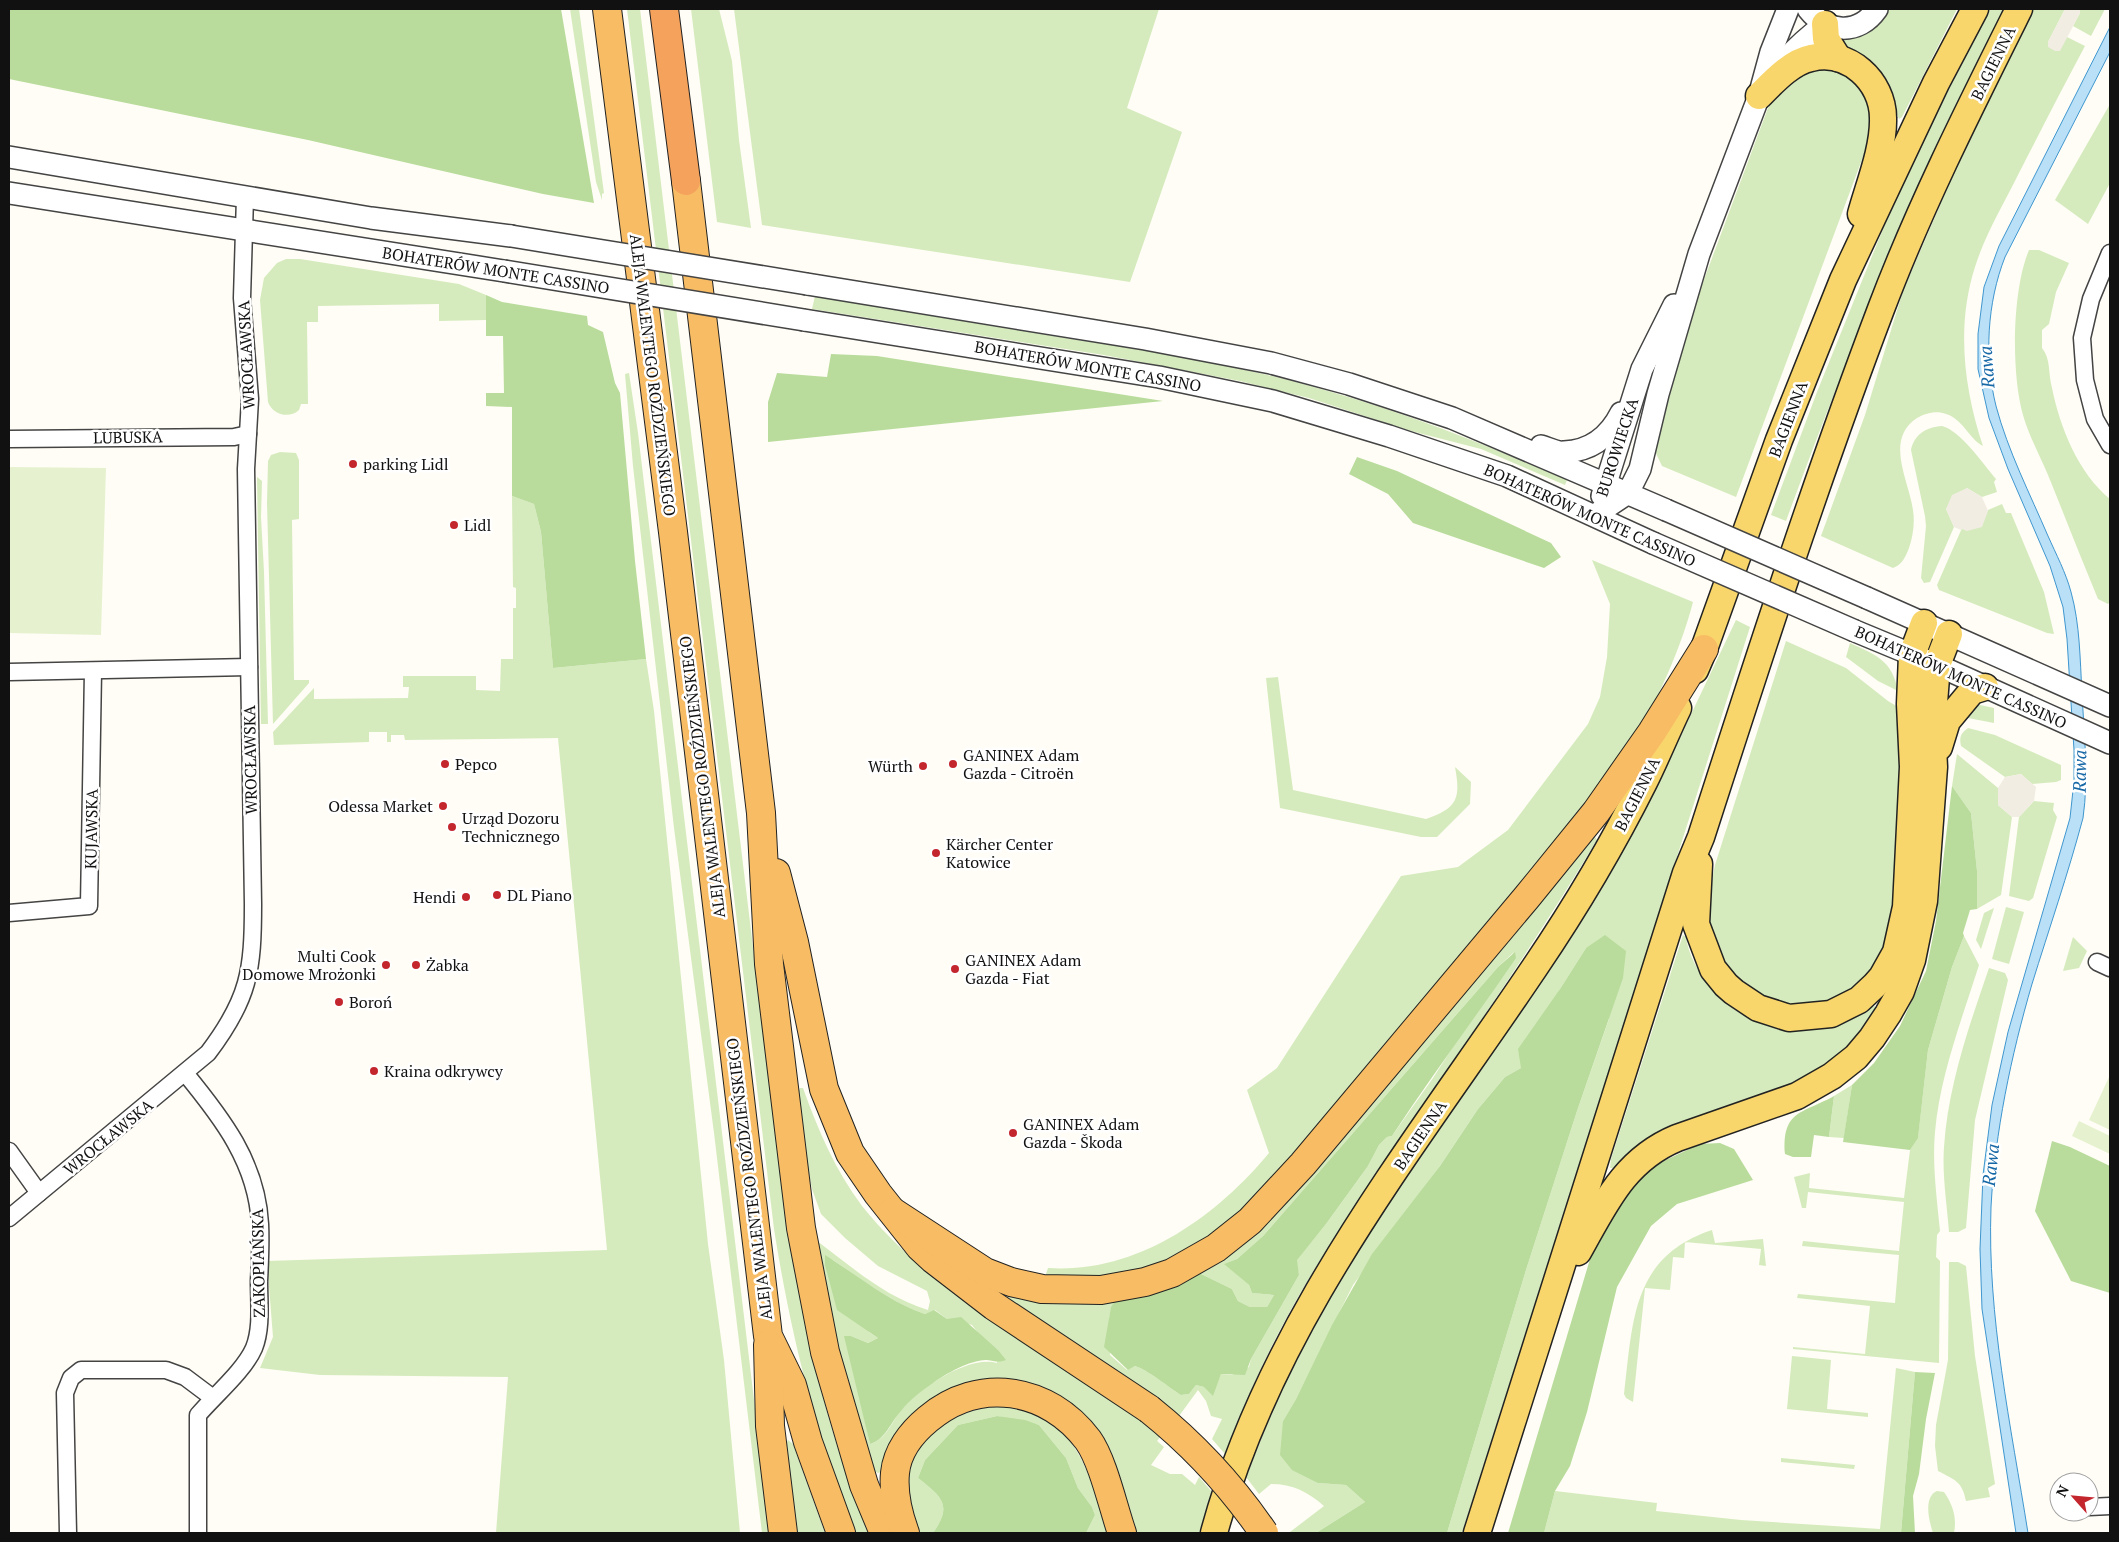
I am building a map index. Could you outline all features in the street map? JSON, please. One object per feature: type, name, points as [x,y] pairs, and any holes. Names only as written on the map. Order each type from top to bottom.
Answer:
[{"type":"highway","name":"ALEJA WALENTEGO ROŹDZIEŃSKIEGO","points":[[607,9],[673,532],[768,1336],[792,1385],[808,1442],[842,1533]]},
{"type":"highway","points":[[664,9],[761,813],[769,964],[796,1191],[811,1286],[825,1352],[839,1406],[864,1485],[884,1533]]},
{"type":"highway","points":[[892,1212],[985,1272],[1011,1282],[1042,1289],[1101,1290],[1145,1282],[1172,1274],[1216,1248],[1250,1221],[1303,1164],[1527,897],[1596,812],[1652,732],[1704,649]]},
{"type":"highway","points":[[761,813],[794,942],[824,1089],[850,1153],[878,1194],[920,1247],[953,1275],[994,1306],[1149,1410],[1201,1455],[1246,1507],[1264,1533]]},
{"type":"highway","points":[[768,1336],[770,1426],[783,1533]]},
{"type":"highway","points":[[904,1533],[895,1496],[895,1480],[898,1460],[907,1441],[919,1426],[937,1411],[967,1396],[990,1392],[1026,1395],[1061,1412],[1075,1425],[1089,1442],[1098,1460],[1122,1533]]},
{"type":"main road","name":"BAGIENNA","points":[[1214,1533],[1237,1461],[1262,1398],[1279,1362],[1316,1294],[1365,1216],[1536,965],[1599,865],[1645,780],[1704,649],[1779,440],[1843,280],[1936,83],[1975,9]]},
{"type":"main road","name":"BAGIENNA","points":[[1477,1533],[1686,873],[1701,837],[1786,571],[1882,307],[1962,126],[2019,9]]},
{"type":"main road","points":[[1816,17],[1826,39],[1838,58]]},
{"type":"main road","points":[[1759,96],[1776,79],[1793,67],[1811,58],[1838,58],[1853,64],[1868,77],[1877,92],[1884,115],[1883,133],[1843,280]]},
{"type":"main road","points":[[1701,837],[1696,924],[1713,969],[1726,985],[1758,1008],[1788,1018],[1831,1014],[1859,1000],[1868,993],[1882,977],[1896,952],[1906,907],[1913,767],[1910,704],[1912,655],[1924,623]]},
{"type":"main road","points":[[1550,1302],[1609,1195],[1624,1176],[1647,1155],[1662,1144],[1783,1101],[1811,1089],[1845,1067],[1872,1038],[1901,991],[1912,960],[1924,901],[1934,767],[1932,728],[1937,665],[1948,634]]},
{"type":"main road","points":[[1934,767],[1947,721],[1972,691],[1992,690]]},
{"type":"street","name":"BUROWIECKA","points":[[1595,515],[1628,493],[1640,469],[1658,394],[1699,254],[1759,96],[1771,52],[1788,9]]},
{"type":"street","points":[[1816,17],[1838,28],[1859,25],[1868,19],[1876,9]]},
{"type":"street","name":"BUROWIECKA","points":[[1759,96],[1785,58],[1798,45],[1816,17]]},
{"type":"street","name":"BOHATERÓW MONTE CASSINO","points":[[9,157],[371,218],[511,236],[1145,338],[1271,363],[1397,399],[1481,429],[2110,706]]},
{"type":"street","name":"BOHATERÓW MONTE CASSINO","points":[[9,193],[1151,376],[1235,392],[1367,429],[1507,476],[1653,543],[1937,665],[2110,743]]},
{"type":"street","name":"WROCŁAWSKA","points":[[9,1218],[208,1054],[226,1030],[242,996],[252,960],[253,904],[246,470],[250,399],[242,298],[245,197]]},
{"type":"street","points":[[2110,253],[2091,299],[2082,338],[2085,380],[2095,418],[2110,445]]},
{"type":"street","name":"BUROWIECKA","points":[[1595,515],[1642,369],[1699,254]]},
{"type":"street","points":[[1481,429],[1563,452],[1590,446],[1597,443],[1613,428],[1642,369]]},
{"type":"street","name":"LUBUSKA","points":[[9,439],[234,437],[248,434]]},
{"type":"street","points":[[1640,469],[1663,508]]},
{"type":"street","points":[[9,672],[248,667]]},
{"type":"street","name":"KUJAWSKA","points":[[9,913],[89,906],[94,671]]},
{"type":"street","name":"ZAKOPIAŃSKA","points":[[185,1073],[218,1113],[246,1161],[254,1183],[260,1222],[259,1331],[254,1350],[239,1370],[198,1415],[198,1533]]},
{"type":"street","points":[[9,1151],[39,1194]]},
{"type":"street","points":[[68,1533],[65,1392],[71,1378],[81,1370],[166,1370],[185,1377],[213,1398]]},
{"type":"green space","points":[[9,9],[561,9],[594,203],[543,194],[308,140],[9,79]]},
{"type":"green space","points":[[570,9],[579,9],[604,193],[602,194],[602,200],[596,182]]},
{"type":"green space","points":[[627,9],[640,9],[788,1232],[804,1320],[825,1406],[838,1449],[869,1533],[854,1533],[827,1458],[796,1346],[774,1229]]},
{"type":"green space","points":[[691,9],[719,9],[732,61],[739,140],[751,228],[717,222]]},
{"type":"green space","points":[[734,9],[1159,9],[1127,108],[1182,132],[1130,282],[762,225]]},
{"type":"green space","points":[[1888,9],[1957,9],[1902,117],[1899,119],[1882,75],[1872,64],[1847,46],[1839,36]]},
{"type":"green space","points":[[1990,9],[2004,9],[1915,198],[1835,391],[1786,521],[1771,515],[1817,392],[1885,224],[1930,126]]},
{"type":"green space","points":[[2033,9],[2065,9],[2048,42],[2067,37],[2085,46],[1989,232],[1979,255],[1969,289],[1964,335],[1967,380],[1976,424],[1983,446],[1957,420],[1942,413],[1935,412],[1924,415],[1917,418],[1907,427],[1902,437],[1900,449],[1914,520],[1908,551],[1899,565],[1893,568],[1821,536],[1865,415],[1903,291],[1962,154]]},
{"type":"green space","points":[[2080,9],[2105,9],[2091,36],[2073,26],[2080,13]]},
{"type":"green space","points":[[1817,69],[1844,75],[1864,92],[1871,110],[1870,138],[1736,497],[1662,466],[1652,445],[1696,301],[1768,108],[1778,93],[1788,83]]},
{"type":"green space","points":[[2110,104],[2110,183],[2088,224],[2055,200]]},
{"type":"green space","points":[[2029,250],[2039,250],[2069,263],[2056,292],[2049,324],[2042,330],[2042,348],[2048,362],[2055,403],[2065,433],[2080,463],[2110,499],[2110,602],[2108,604],[2098,599],[2023,415],[2016,377],[2015,332],[2019,287]]},
{"type":"green space","points":[[286,259],[300,259],[459,284],[486,295],[486,320],[439,321],[439,304],[318,306],[318,322],[307,322],[308,404],[301,404],[299,410],[295,413],[286,415],[277,413],[268,402],[260,300],[264,278],[277,263]]},
{"type":"green space","points":[[486,295],[502,302],[587,316],[588,325],[603,332],[615,383],[620,393],[646,659],[553,668],[541,532],[534,504],[512,496],[512,407],[486,406],[486,393],[504,393],[503,336],[486,336]]},
{"type":"green space","points":[[815,296],[1155,352],[1274,376],[1337,393],[1404,415],[1502,452],[1567,480],[1565,485],[1481,449],[1411,431],[1309,398],[1240,381],[1104,355],[812,309]]},
{"type":"green space","points":[[831,354],[877,356],[1163,401],[768,442],[768,402],[777,373],[827,377]]},
{"type":"green space","points":[[629,373],[638,433],[770,1533],[762,1533],[714,1133],[674,828],[633,466],[625,374]]},
{"type":"green space","points":[[1942,426],[1957,434],[1978,457],[1996,479],[1994,482],[1997,492],[1982,497],[1967,488],[1946,509],[1954,527],[1930,582],[1924,583],[1921,578],[1926,526],[1911,450],[1918,436],[1926,430]]},
{"type":"green space","points":[[280,452],[296,453],[299,460],[299,519],[292,520],[294,680],[309,680],[309,683],[273,724],[267,503],[268,461],[271,455]]},
{"type":"green space","points":[[1357,457],[1397,471],[1551,543],[1561,557],[1544,568],[1413,523],[1388,494],[1349,474]]},
{"type":"green space","points":[[9,467],[106,468],[101,635],[9,633]]},
{"type":"green space","points":[[257,477],[262,481],[261,517],[268,724],[261,724]]},
{"type":"green space","points":[[512,496],[534,504],[541,532],[553,668],[646,659],[654,711],[708,1244],[724,1360],[740,1533],[496,1533],[508,1377],[320,1375],[260,1368],[273,1337],[267,1261],[607,1250],[558,738],[405,740],[404,735],[391,735],[391,742],[387,742],[387,732],[369,732],[369,742],[274,745],[273,732],[314,688],[314,699],[408,698],[409,687],[403,687],[403,676],[476,676],[476,690],[500,691],[501,659],[513,659],[513,608],[516,608],[516,588],[513,587]]},
{"type":"green space","points":[[2002,504],[2006,513],[2011,513],[2044,592],[2054,634],[2047,633],[1939,590],[1937,585],[1962,528],[1981,527],[1988,510]]},
{"type":"green space","points":[[1592,560],[1693,602],[1672,665],[1622,763],[1264,1189],[1230,1221],[1191,1248],[1171,1259],[1127,1275],[1103,1278],[1045,1277],[1048,1268],[1081,1267],[1112,1262],[1142,1251],[1171,1237],[1199,1220],[1224,1199],[1248,1177],[1269,1153],[1247,1090],[1277,1068],[1401,876],[1458,867],[1508,830],[1588,724],[1600,697],[1607,657],[1610,604]]},
{"type":"green space","points":[[1736,620],[1750,627],[1462,1533],[1447,1533],[1526,1270],[1609,1019],[1586,948],[1560,989],[1521,1068],[1505,1077],[1478,1109],[1440,1166],[1353,1285],[1283,1421],[1318,1483],[1346,1485],[1365,1502],[1316,1533],[1291,1533],[1324,1506],[1306,1493],[1286,1485],[1271,1484],[1259,1494],[1246,1477],[1278,1397],[1320,1314],[1373,1227],[1538,986],[1632,833],[1663,773]]},
{"type":"green space","points":[[1786,641],[1846,668],[1898,707],[1899,802],[1898,893],[1896,909],[1878,966],[1864,979],[1842,994],[1819,1003],[1795,1004],[1771,999],[1750,988],[1732,972],[1718,951],[1710,926],[1709,903],[1715,865]]},
{"type":"green space","points":[[1850,643],[1875,655],[1887,665],[1892,672],[1898,691],[1878,681],[1846,657]]},
{"type":"green space","points":[[1278,677],[1293,790],[1426,819],[1444,811],[1454,801],[1457,795],[1455,767],[1471,782],[1470,804],[1437,837],[1421,837],[1280,808],[1266,678]]},
{"type":"green space","points":[[1980,705],[1994,708],[1994,723],[1968,718],[1961,719],[1973,708]]},
{"type":"green space","points":[[1968,728],[1995,735],[2061,765],[2061,780],[2032,784],[2021,774],[2005,777],[1961,746],[1961,736]]},
{"type":"green space","points":[[1957,754],[1998,788],[1998,805],[2012,817],[2001,895],[1977,909],[1977,871],[1971,813],[1952,786]]},
{"type":"green space","points":[[1952,786],[1971,813],[1977,871],[1977,909],[1970,910],[1963,933],[1964,936],[1952,967],[1928,1050],[1918,1138],[1910,1150],[1843,1142],[1852,1085],[1874,1063],[1900,1026],[1926,971],[1936,921]]},
{"type":"green space","points":[[2034,801],[2054,803],[2053,810],[2057,817],[2033,898],[2029,901],[2009,896],[2019,817]]},
{"type":"green space","points":[[1595,837],[1597,840],[1536,938],[1331,1243],[1304,1287],[1267,1357],[1225,1454],[1212,1439],[1222,1419],[1211,1416],[1206,1401],[1198,1390],[1179,1416],[1143,1388],[1007,1297],[1007,1294],[1116,1299],[1109,1319],[1110,1355],[1127,1370],[1135,1366],[1140,1368],[1181,1395],[1189,1394],[1196,1385],[1204,1387],[1217,1383],[1221,1374],[1232,1375],[1249,1367],[1251,1359],[1299,1275],[1296,1260],[1326,1224],[1368,1166],[1379,1145],[1387,1137],[1392,1136],[1433,1078],[1514,952],[1498,967],[1263,1236],[1237,1259],[1225,1264],[1249,1285],[1252,1293],[1274,1295],[1267,1307],[1250,1307],[1238,1301],[1232,1289],[1197,1272]]},
{"type":"green space","points":[[2006,907],[2024,912],[2009,964],[1992,959]]},
{"type":"green space","points":[[1994,908],[1981,949],[1976,940],[1984,913]]},
{"type":"green space","points":[[1605,935],[1626,951],[1623,978],[1577,1111],[1526,1270],[1447,1533],[1316,1533],[1365,1502],[1346,1485],[1318,1483],[1292,1470],[1280,1455],[1283,1421],[1296,1399],[1332,1325],[1372,1254],[1440,1166],[1478,1109],[1505,1077],[1521,1068],[1518,1049],[1586,948]]},
{"type":"green space","points":[[1683,935],[1686,937],[1695,964],[1711,988],[1728,1005],[1747,1017],[1767,1025],[1787,1029],[1809,1030],[1830,1026],[1875,1006],[1877,1010],[1868,1024],[1844,1051],[1803,1080],[1630,1153],[1613,1168],[1610,1168],[1611,1159]]},
{"type":"green space","points":[[1964,936],[1979,965],[1947,1068],[1938,1111],[1934,1144],[1935,1182],[1940,1231],[1937,1235],[1936,1257],[1940,1261],[1939,1363],[1793,1349],[1793,1347],[1865,1354],[1870,1306],[1797,1298],[1798,1294],[1895,1303],[1899,1255],[1802,1246],[1803,1241],[1899,1251],[1904,1202],[1808,1192],[1806,1208],[1802,1208],[1794,1177],[1810,1173],[1809,1188],[1904,1198],[1910,1150],[1918,1137],[1928,1050],[1952,967]]},
{"type":"green space","points":[[2073,937],[2087,951],[2079,968],[2063,971]]},
{"type":"green space","points":[[1515,952],[1516,958],[1392,1136],[1387,1137],[1379,1145],[1368,1166],[1297,1260],[1299,1275],[1251,1359],[1245,1375],[1221,1374],[1213,1396],[1204,1387],[1196,1385],[1189,1394],[1181,1395],[1140,1368],[1135,1366],[1128,1370],[1104,1347],[1111,1307],[1116,1299],[1197,1272],[1232,1289],[1238,1301],[1250,1307],[1267,1307],[1274,1295],[1252,1293],[1249,1285],[1224,1264],[1237,1259],[1263,1236],[1498,967]]},
{"type":"green space","points":[[1989,968],[2005,973],[2008,980],[1975,1120],[1966,1228],[1958,1232],[1949,1232],[1944,1168],[1946,1124],[1960,1056]]},
{"type":"green space","points":[[2110,1075],[2110,1130],[2089,1120]]},
{"type":"green space","points":[[1852,1085],[1844,1138],[1829,1137],[1834,1096]]},
{"type":"green space","points":[[800,1088],[803,1088],[828,1149],[852,1192],[879,1226],[898,1245],[917,1263],[980,1312],[1141,1419],[1161,1436],[1157,1441],[1164,1447],[1151,1465],[1170,1474],[1182,1474],[1195,1485],[1199,1477],[1212,1492],[1199,1533],[1136,1533],[1095,1427],[1074,1405],[1049,1390],[1021,1381],[993,1379],[965,1384],[939,1395],[916,1413],[897,1437],[885,1458],[881,1472],[874,1471],[843,1371],[817,1241],[869,1280],[897,1297],[928,1310],[930,1301],[927,1291],[878,1266],[845,1238],[821,1214],[812,1189],[808,1169],[798,1092]],"holes":[[[833,1260],[888,1297],[912,1309],[925,1314],[935,1310],[947,1319],[972,1325],[982,1338],[998,1350],[997,1363],[972,1364],[958,1369],[931,1384],[908,1402],[880,1439],[870,1444],[851,1336],[868,1343],[878,1338],[869,1332]]]},
{"type":"green space","points":[[1834,1096],[1829,1137],[1814,1135],[1811,1157],[1793,1157],[1785,1154],[1787,1129],[1796,1115]]},
{"type":"green space","points":[[2079,1121],[2110,1136],[2110,1154],[2072,1136]]},
{"type":"green space","points":[[2052,1141],[2070,1147],[2110,1166],[2110,1293],[2071,1281],[2035,1211]]},
{"type":"green space","points":[[1720,1143],[1734,1149],[1753,1180],[1677,1204],[1651,1226],[1617,1287],[1587,1412],[1570,1466],[1555,1491],[1544,1533],[1508,1533],[1593,1249],[1629,1189],[1653,1166],[1700,1144]]},
{"type":"green space","points":[[1712,1230],[1715,1243],[1763,1239],[1766,1266],[1759,1265],[1761,1249],[1685,1242]]},
{"type":"green space","points":[[1685,1242],[1684,1258],[1673,1257],[1670,1290],[1645,1288],[1633,1402],[1626,1398],[1624,1394],[1634,1318],[1641,1295],[1651,1275],[1665,1257]]},
{"type":"green space","points":[[825,1255],[911,1309],[925,1314],[934,1310],[947,1319],[961,1317],[998,1350],[1006,1360],[999,1362],[981,1360],[944,1375],[912,1399],[884,1435],[870,1444],[844,1336],[851,1336],[868,1343],[878,1338],[837,1310],[825,1265]]},
{"type":"green space","points":[[1949,1262],[1958,1262],[1966,1266],[1975,1356],[1995,1484],[1988,1488],[1990,1497],[1966,1501],[1960,1485],[1938,1471],[1935,1446],[1936,1425],[1948,1360]]},
{"type":"green space","points":[[1792,1356],[1831,1360],[1827,1409],[1868,1413],[1868,1417],[1787,1409]]},
{"type":"green space","points":[[1896,1368],[1915,1372],[1901,1533],[1544,1533],[1555,1491],[1657,1503],[1656,1511],[1741,1520],[1880,1529]]},
{"type":"green space","points":[[1915,1372],[1935,1373],[1926,1419],[1919,1474],[1913,1496],[1915,1533],[1901,1533]]},
{"type":"green space","points":[[999,1406],[1025,1410],[1046,1419],[1062,1432],[1075,1448],[1085,1467],[1109,1533],[1086,1533],[1095,1515],[1092,1507],[1078,1488],[1066,1458],[1039,1425],[997,1416],[958,1425],[925,1460],[918,1478],[939,1496],[943,1508],[942,1515],[933,1533],[911,1533],[907,1502],[907,1483],[910,1466],[916,1452],[938,1428],[952,1419],[983,1408]]},
{"type":"green space","points":[[997,1416],[1025,1420],[1039,1425],[1066,1458],[1078,1488],[1092,1507],[1095,1515],[1086,1533],[933,1533],[939,1523],[943,1508],[939,1496],[918,1478],[925,1460],[958,1425]]},
{"type":"green space","points":[[788,1440],[793,1444],[825,1533],[796,1533],[786,1444]]},
{"type":"green space","points":[[1781,1458],[1855,1465],[1854,1469],[1781,1462]]},
{"type":"green space","points":[[1937,1491],[1944,1492],[1950,1502],[1955,1517],[1954,1533],[1933,1533],[1928,1510],[1930,1498]]},
{"type":"shaded area","points":[[2065,9],[2080,9],[2080,13],[2060,51],[2055,51],[2048,47],[2048,42]]},
{"type":"shaded area","points":[[1967,488],[1982,497],[1988,511],[1982,527],[1967,531],[1954,527],[1946,509],[1952,495]]},
{"type":"shaded area","points":[[2021,774],[2036,787],[2034,801],[2019,817],[2012,817],[1998,805],[1998,788],[2005,777]]},
{"type":"water","name":"Rawa","points":[[2110,27],[2110,52],[2005,257],[1994,293],[1989,331],[1992,388],[2001,423],[2020,472],[2064,571],[2074,604],[2079,642],[2086,756],[2083,818],[2017,1039],[2000,1122],[1993,1179],[1991,1248],[1996,1330],[2028,1533],[2016,1533],[1982,1309],[1980,1249],[1983,1175],[1992,1105],[2008,1032],[2070,818],[2074,781],[2074,750],[2067,639],[2063,607],[2050,566],[2008,469],[1989,418],[1978,369],[1978,334],[1984,287],[1999,246]]},
{"type":"place","name":"parking Lidl","points":[[353,464]]},
{"type":"place","name":"Lidl","points":[[454,525]]},
{"type":"place","name":"Pepco","points":[[445,764]]},
{"type":"place","name":"GANINEX Adam Gazda - Citroën","points":[[953,764]]},
{"type":"place","name":"Würth","points":[[923,766]]},
{"type":"place","name":"Odessa Market","points":[[443,806]]},
{"type":"place","name":"Urząd Dozoru Technicznego","points":[[452,827]]},
{"type":"place","name":"Kärcher Center Katowice","points":[[936,853]]},
{"type":"place","name":"DL Piano","points":[[497,895]]},
{"type":"place","name":"Hendi","points":[[466,897]]},
{"type":"place","name":"Multi Cook Domowe Mrożonki","points":[[386,965]]},
{"type":"place","name":"Żabka","points":[[416,965]]},
{"type":"place","name":"GANINEX Adam Gazda - Fiat","points":[[955,969]]},
{"type":"place","name":"Boroń","points":[[339,1002]]},
{"type":"place","name":"Kraina odkrywcy","points":[[374,1071]]},
{"type":"place","name":"GANINEX Adam Gazda - Škoda","points":[[1013,1133]]}]
